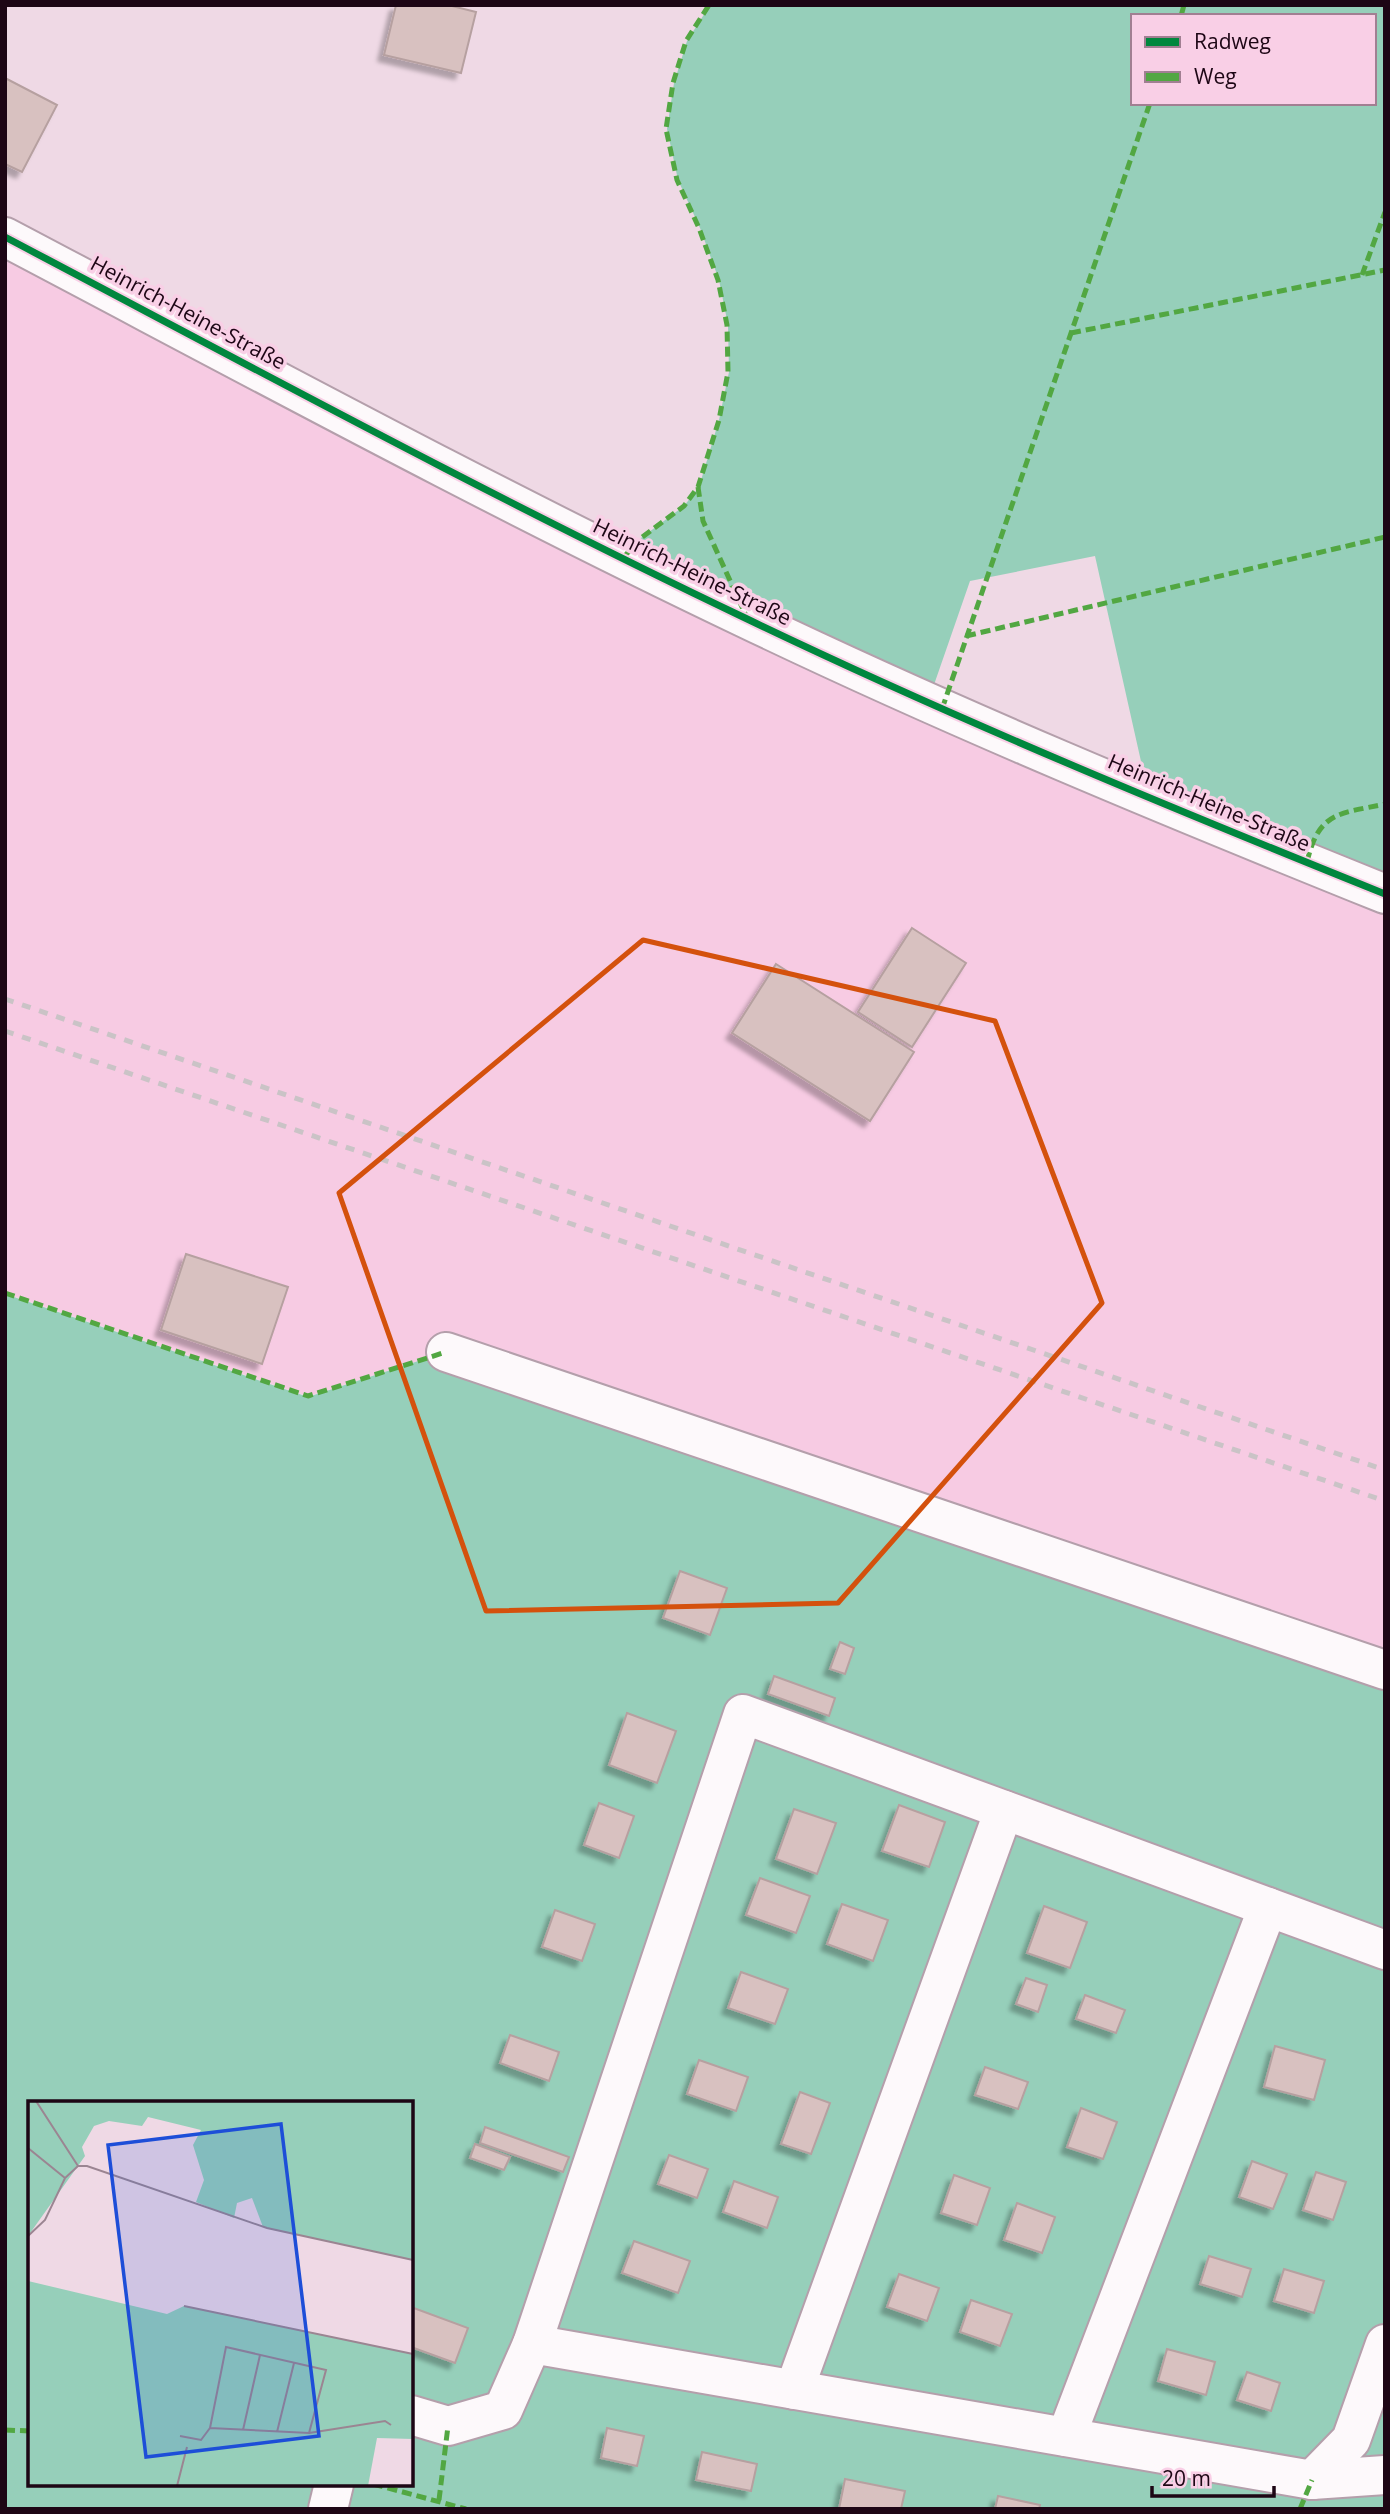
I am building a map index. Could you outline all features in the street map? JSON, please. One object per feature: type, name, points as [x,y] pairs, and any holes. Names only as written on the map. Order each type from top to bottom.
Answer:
[{"type":"street","name":"Heinrich-Heine-Straße","points":[[5,237],[363,426],[622,559],[748,620],[929,704],[1179,811],[1385,894]]},
{"type":"street","points":[[446,1352],[1385,1670]]},
{"type":"street","points":[[413,2416],[448,2426],[503,2410],[532,2344],[743,1714],[1385,1951]]},
{"type":"street","points":[[794,2390],[1004,1810]]},
{"type":"street","points":[[1066,2437],[1268,1908]]},
{"type":"street","points":[[532,2344],[1312,2480],[1385,2475]]},
{"type":"street","points":[[1312,2480],[1351,2440],[1385,2344]]},
{"type":"street","points":[[328,2509],[334,2486]]},
{"type":"highlighted area","points":[[643,940],[995,1021],[1102,1303],[838,1603],[486,1611],[339,1193]]},
{"type":"shaded area","points":[[5,237],[363,426],[1385,894],[1385,1670],[446,1352],[308,1396],[5,1293]]},
{"type":"green space","points":[[710,5],[1385,5],[1385,894],[1149,797],[1095,556],[970,581],[928,702],[622,559],[641,538],[684,506],[699,487],[719,420],[729,372],[728,325],[719,280],[700,228],[678,180],[667,129],[674,83],[687,41]]},
{"type":"green space","points":[[5,1294],[308,1397],[446,1352],[1385,1670],[1385,2341],[1312,2479],[1385,2476],[1385,2509],[5,2509]]},
{"type":"green space","points":[[1385,2345],[1385,2475],[1314,2479]]},
{"type":"building","points":[[396,5],[448,5],[476,12],[461,73],[384,55]]},
{"type":"building","points":[[5,78],[57,105],[22,172],[5,164]]},
{"type":"building","points":[[912,928],[966,963],[912,1047],[858,1012]]},
{"type":"building","points":[[776,964],[914,1052],[870,1121],[732,1033]]},
{"type":"building","points":[[186,1254],[288,1287],[262,1364],[161,1330]]},
{"type":"building","points":[[680,1571],[727,1588],[710,1635],[663,1618]]},
{"type":"building","points":[[840,1642],[854,1648],[845,1674],[830,1669]]},
{"type":"building","points":[[774,1676],[835,1698],[829,1716],[768,1694]]},
{"type":"building","points":[[627,1713],[676,1731],[657,1783],[609,1765]]},
{"type":"building","points":[[599,1803],[634,1816],[619,1858],[584,1845]]},
{"type":"building","points":[[899,1805],[945,1822],[929,1867],[882,1851]]},
{"type":"building","points":[[794,1809],[836,1823],[817,1874],[776,1859]]},
{"type":"building","points":[[760,1878],[810,1896],[796,1933],[746,1915]]},
{"type":"building","points":[[842,1904],[888,1920],[873,1961],[827,1944]]},
{"type":"building","points":[[1044,1906],[1087,1922],[1070,1968],[1027,1953]]},
{"type":"building","points":[[555,1910],[595,1924],[582,1961],[542,1947]]},
{"type":"building","points":[[741,1972],[788,1989],[775,2024],[728,2008]]},
{"type":"building","points":[[1026,1978],[1047,1985],[1038,2012],[1016,2004]]},
{"type":"building","points":[[1085,1995],[1125,2010],[1116,2033],[1076,2019]]},
{"type":"building","points":[[510,2035],[559,2052],[549,2081],[500,2063]]},
{"type":"building","points":[[1275,2046],[1325,2060],[1314,2100],[1264,2087]]},
{"type":"building","points":[[699,2060],[748,2077],[736,2111],[687,2094]]},
{"type":"building","points":[[985,2067],[1028,2082],[1018,2109],[975,2095]]},
{"type":"building","points":[[800,2092],[830,2103],[811,2154],[781,2144]]},
{"type":"building","points":[[1081,2108],[1117,2122],[1103,2159],[1067,2147]]},
{"type":"building","points":[[485,2127],[569,2157],[563,2172],[480,2143]]},
{"type":"building","points":[[475,2144],[510,2157],[504,2170],[470,2158]]},
{"type":"building","points":[[669,2155],[708,2169],[697,2198],[658,2184]]},
{"type":"building","points":[[1252,2161],[1287,2174],[1273,2209],[1239,2197]]},
{"type":"building","points":[[1316,2172],[1346,2182],[1333,2220],[1303,2210]]},
{"type":"building","points":[[954,2175],[990,2188],[977,2225],[941,2213]]},
{"type":"building","points":[[734,2181],[778,2197],[767,2228],[723,2212]]},
{"type":"building","points":[[1017,2203],[1055,2217],[1042,2253],[1004,2240]]},
{"type":"building","points":[[634,2241],[690,2261],[678,2293],[622,2273]]},
{"type":"building","points":[[1209,2256],[1251,2269],[1242,2297],[1200,2284]]},
{"type":"building","points":[[1284,2269],[1324,2281],[1314,2313],[1274,2301]]},
{"type":"building","points":[[899,2274],[939,2288],[927,2321],[887,2307]]},
{"type":"building","points":[[971,2300],[1012,2314],[1000,2346],[960,2332]]},
{"type":"building","points":[[413,2308],[468,2328],[455,2363],[413,2348]]},
{"type":"building","points":[[1167,2349],[1215,2362],[1206,2395],[1158,2381]]},
{"type":"building","points":[[1247,2372],[1280,2383],[1271,2411],[1237,2400]]},
{"type":"building","points":[[607,2428],[644,2436],[637,2466],[601,2458]]},
{"type":"building","points":[[702,2452],[757,2464],[751,2491],[696,2480]]},
{"type":"building","points":[[845,2479],[905,2491],[901,2509],[839,2509]]},
{"type":"building","points":[[998,2496],[1040,2505],[1039,2509],[995,2509]]},
{"type":"railway","points":[[5,999],[1385,1470]]},
{"type":"railway","points":[[5,1031],[1385,1501]]},
{"type":"marked path","points":[[622,559],[641,538],[684,506],[698,487],[719,420],[728,372],[727,325],[718,280],[699,228],[677,180],[666,129],[673,83],[686,41],[709,5]]},
{"type":"marked path","points":[[1182,14],[1184,5]]},
{"type":"marked path","points":[[942,709],[1149,105]]},
{"type":"marked path","points":[[1362,275],[1385,212]]},
{"type":"marked path","points":[[1071,333],[1385,270]]},
{"type":"marked path","points":[[698,487],[703,521],[747,618]]},
{"type":"marked path","points":[[966,636],[1385,537]]},
{"type":"marked path","points":[[1307,862],[1318,833],[1333,818],[1343,813],[1385,804]]},
{"type":"marked path","points":[[5,1293],[308,1396],[446,1352]]},
{"type":"marked path","points":[[439,2500],[448,2426]]},
{"type":"marked path","points":[[5,2430],[28,2431]]},
{"type":"marked path","points":[[1300,2509],[1312,2480]]},
{"type":"marked path","points":[[380,2486],[466,2509]]},
{"type":"cycle path","points":[[5,237],[464,478],[743,617],[1062,761],[1385,894]]}]
